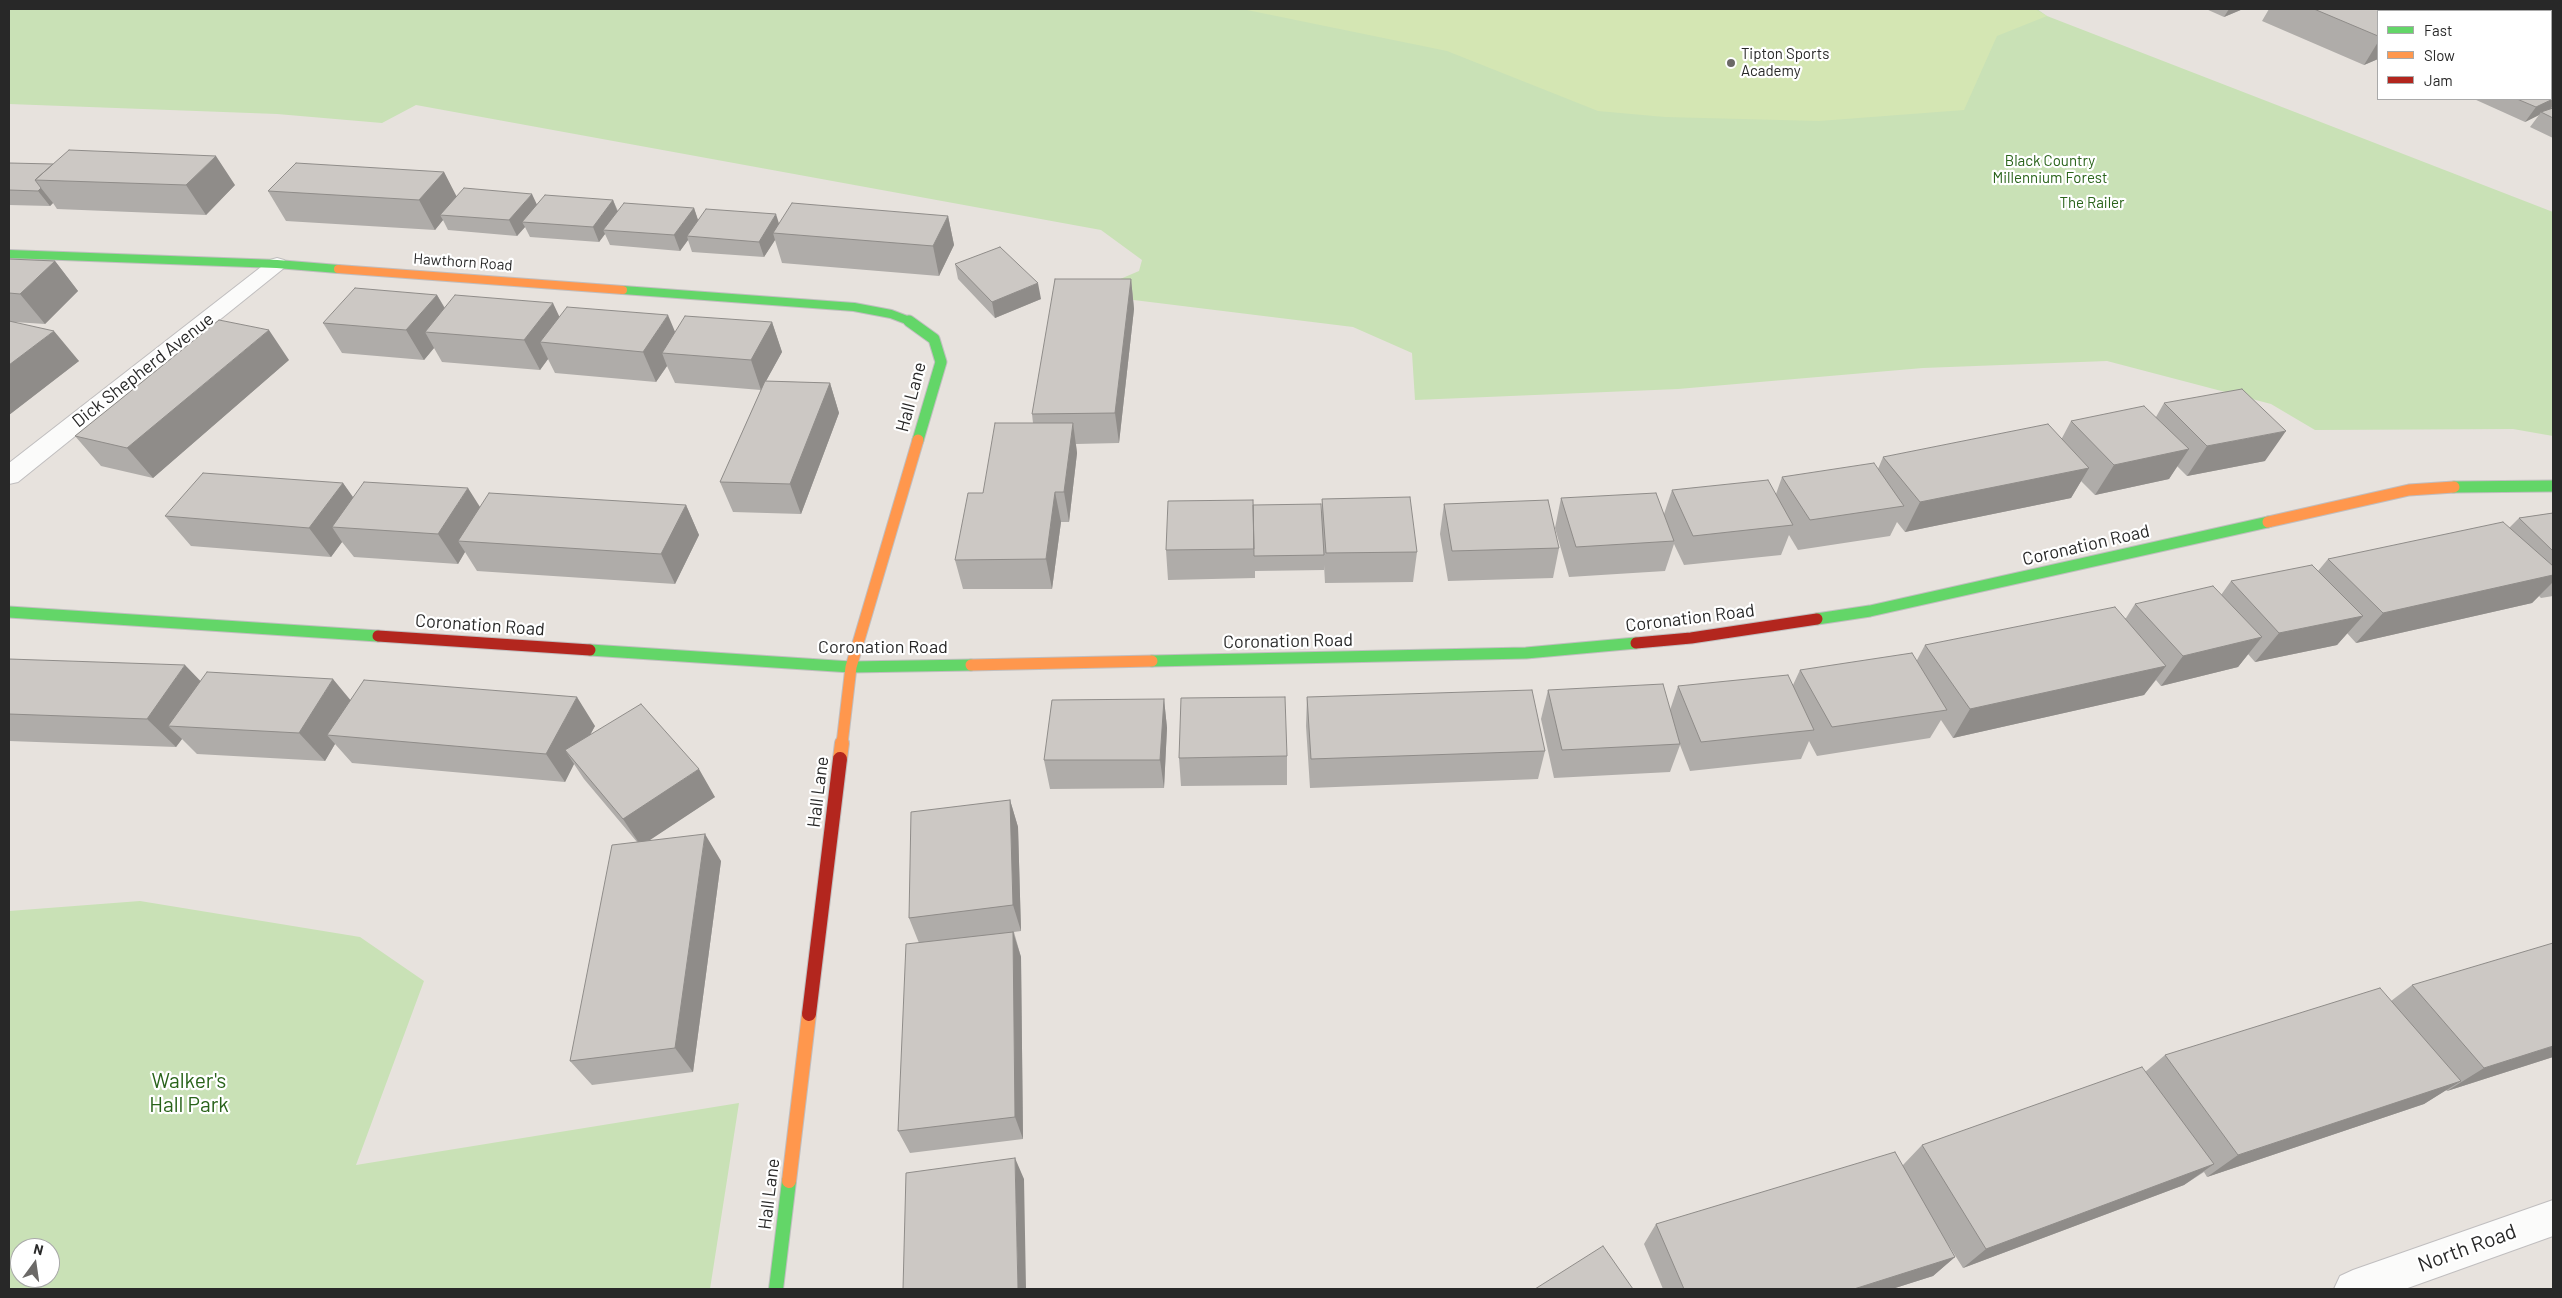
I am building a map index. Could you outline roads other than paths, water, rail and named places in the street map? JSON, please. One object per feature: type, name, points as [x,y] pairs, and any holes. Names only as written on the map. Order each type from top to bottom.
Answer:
[{"type":"street","name":"Hawthorn Road","points":[[9,254],[277,264],[854,307],[891,314],[912,322]]},
{"type":"street","name":"Dick Shepherd Avenue","points":[[9,476],[277,264]]},
{"type":"street","name":"Hall Lane","points":[[776,1289],[851,667],[941,362],[934,339],[912,322]]},
{"type":"street","name":"Coronation Road","points":[[9,612],[851,667],[1526,653],[1691,638],[1870,611],[2409,490],[2478,486],[2553,486]]},
{"type":"street","name":"North Road","points":[[2353,1289],[2553,1218]]},
{"type":"place","name":"Tipton Sports Academy","points":[[1731,63]]},
{"type":"park label","name":"Black Country Millennium Forest","points":[[2050,170]]},
{"type":"park label","name":"The Railer","points":[[2092,203]]},
{"type":"park label","name":"Walker's Hall Park","points":[[189,1093]]}]
